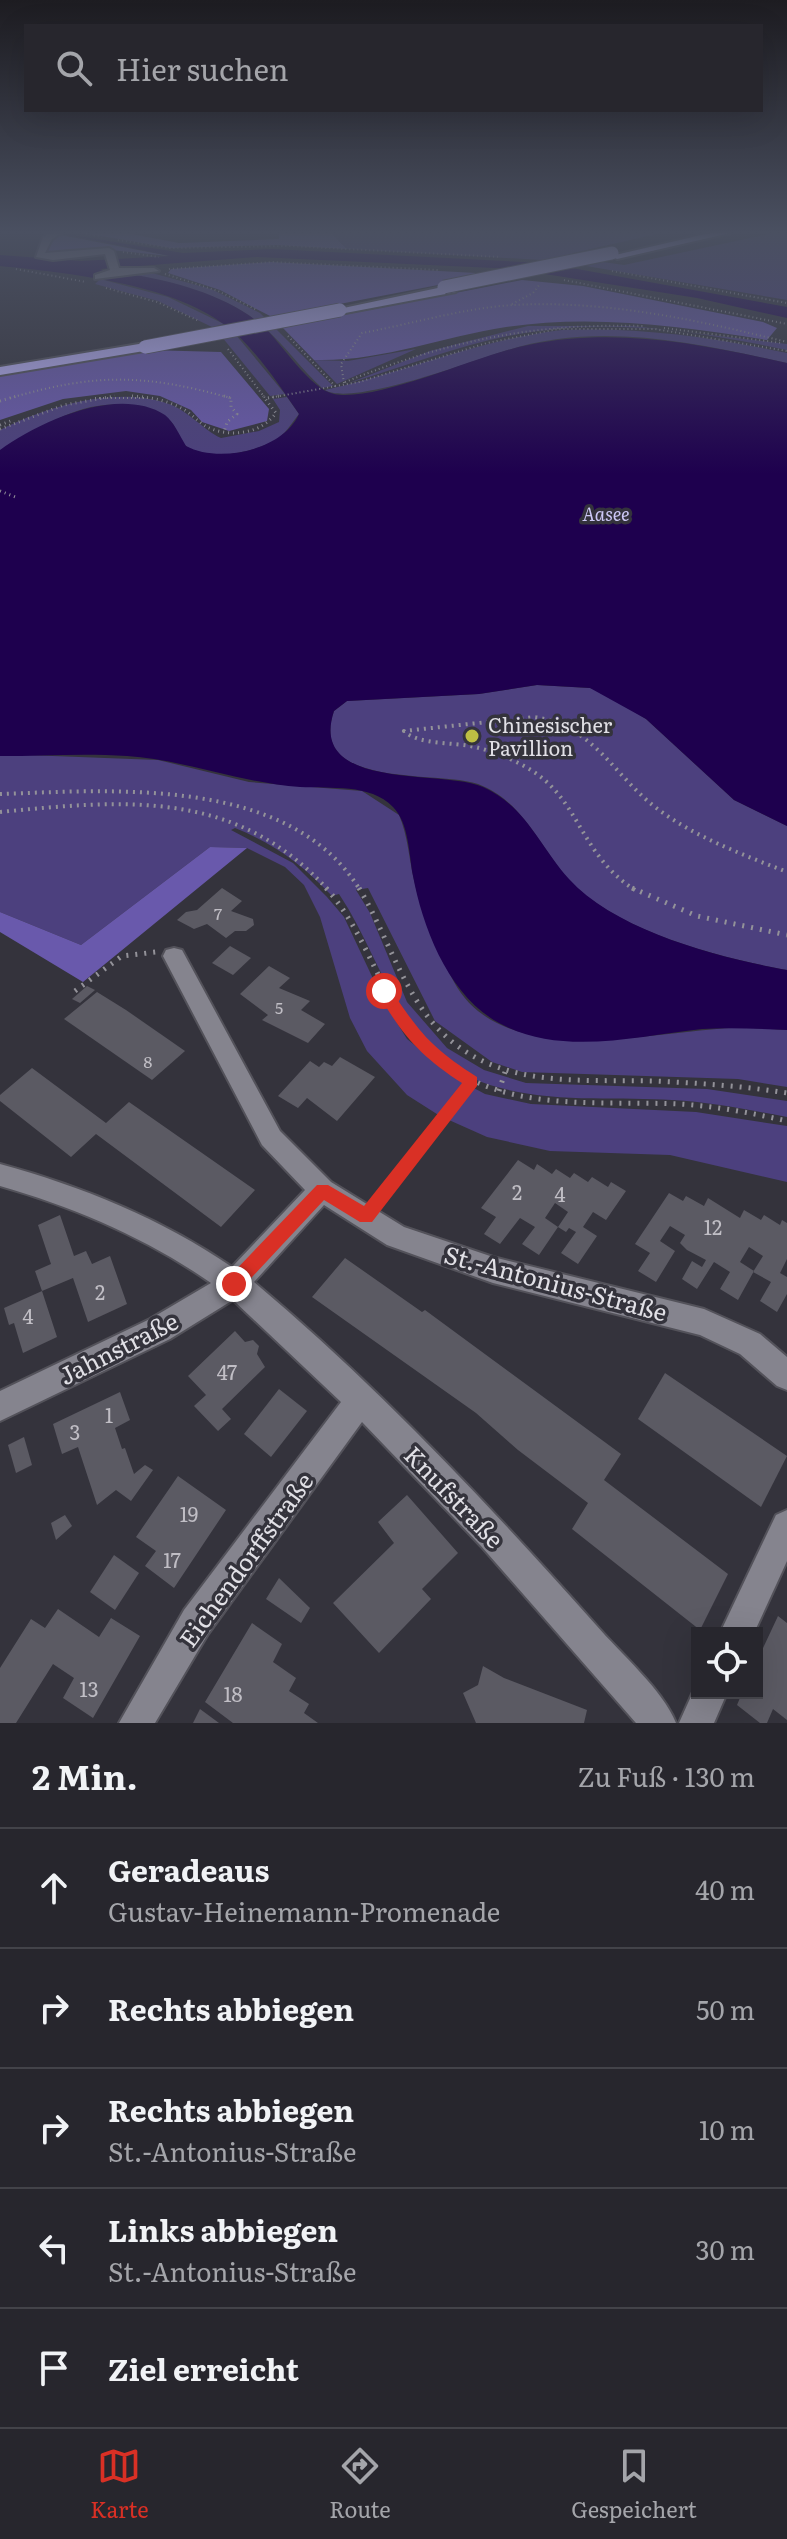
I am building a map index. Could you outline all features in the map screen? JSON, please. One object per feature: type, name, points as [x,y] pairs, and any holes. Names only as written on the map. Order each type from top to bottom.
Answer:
[{"type":"highway","points":[[0,369],[314,313]]},
{"type":"street","name":"St.-Antonius-Straße","points":[[174,956],[271,1138],[322,1190],[396,1236],[493,1270],[704,1322],[750,1344],[787,1376]]},
{"type":"street","name":"Knufstraße","points":[[0,1175],[97,1209],[179,1250],[234,1284],[361,1399],[526,1570],[659,1723]]},
{"type":"street","points":[[234,1284],[322,1190]]},
{"type":"street","name":"Jahnstraße","points":[[0,1406],[160,1329],[234,1284]]},
{"type":"street","name":"Eichendorffstraße","points":[[136,1723],[196,1622],[361,1399]]},
{"type":"street","points":[[740,1627],[787,1526]]},
{"type":"street","points":[[696,1723],[707,1699]]},
{"type":"path","points":[[344,383],[341,364],[362,333],[466,313]]},
{"type":"path","points":[[665,313],[787,343]]},
{"type":"path","points":[[336,387],[437,346],[480,334],[540,325],[661,328],[787,343]]},
{"type":"path","points":[[0,427],[70,402],[125,394],[162,398],[184,407],[210,427],[225,432],[253,429],[267,423],[275,413],[268,398],[336,387],[487,343],[558,329],[655,329],[787,351]]},
{"type":"path","points":[[769,342],[772,348]]},
{"type":"path","points":[[0,400],[23,393],[120,377],[139,379],[231,398],[237,414],[227,422],[225,432]]},
{"type":"path","points":[[0,491],[18,498]]},
{"type":"path","points":[[787,872],[657,808],[583,735],[556,719],[534,717],[404,731],[411,738],[480,748],[520,764],[559,794],[601,864],[630,888],[693,915],[787,935]]},
{"type":"path","points":[[140,802],[143,791]]},
{"type":"path","points":[[0,794],[143,791],[182,795],[246,809],[305,832],[333,854],[362,889],[406,987],[429,1019],[466,1054],[505,1072],[542,1079],[710,1083],[787,1093]]},
{"type":"path","points":[[0,812],[140,802],[195,813],[278,847],[306,869],[345,911],[384,991],[415,1038],[433,1057],[472,1082],[499,1091],[555,1101],[700,1106],[787,1121]]},
{"type":"path","points":[[75,991],[122,953],[143,949],[174,956]]},
{"type":"path","points":[[499,1091],[505,1072]]},
{"type":"path","points":[[366,1217],[472,1082]]},
{"type":"shaded area","points":[[184,313],[202,313],[224,324],[212,327]]},
{"type":"shaded area","points":[[245,313],[260,313],[333,386],[322,388]]},
{"type":"shaded area","points":[[265,313],[291,313],[272,317]]},
{"type":"shaded area","points":[[351,313],[720,313],[777,328],[767,340],[636,323],[538,323],[482,331],[363,357],[314,360],[282,327]]},
{"type":"shaded area","points":[[528,326],[633,326],[787,344],[787,350],[663,330],[569,328],[490,340],[349,383],[430,351]]},
{"type":"shaded area","points":[[562,330],[619,330],[731,342],[787,353],[787,363],[683,342],[613,336],[577,337],[542,341],[386,387],[339,394],[325,390],[472,348]]},
{"type":"shaded area","points":[[236,335],[285,394],[270,396],[222,337]]},
{"type":"shaded area","points":[[416,349],[337,384],[314,360],[348,361]]},
{"type":"shaded area","points":[[147,350],[221,352],[269,409],[267,421],[229,431],[202,422],[191,410],[160,396],[126,391],[63,399],[0,420],[0,376]]},
{"type":"shaded area","points":[[127,397],[169,404],[221,438],[259,431],[279,422],[280,410],[273,399],[287,397],[299,414],[288,429],[274,441],[242,452],[216,455],[193,451],[183,443],[173,424],[166,418],[139,407],[115,404],[79,410],[61,417],[29,435],[0,457],[0,430],[39,413],[83,401]]},
{"type":"shaded area","points":[[537,685],[590,688],[606,694],[646,719],[734,800],[787,826],[787,970],[701,950],[670,940],[613,914],[569,880],[519,813],[494,792],[459,780],[408,776],[357,765],[339,754],[331,736],[334,711],[347,701],[479,694]]},
{"type":"shaded area","points":[[0,754],[158,760],[249,782],[362,791],[399,815],[417,893],[431,932],[454,982],[477,1010],[507,1028],[542,1037],[581,1040],[732,1028],[787,1030],[787,1087],[738,1079],[522,1072],[492,1062],[435,1021],[368,888],[356,890],[370,913],[407,1002],[447,1048],[484,1070],[526,1083],[707,1089],[787,1101],[787,1117],[687,1101],[581,1098],[518,1092],[489,1085],[461,1073],[437,1055],[407,1019],[339,894],[332,896],[276,848],[235,828],[231,830],[293,863],[344,917],[384,1002],[407,1039],[457,1079],[485,1094],[531,1104],[696,1112],[787,1126],[787,1182],[670,1155],[550,1151],[487,1137],[440,1116],[407,1095],[367,1051],[350,1018],[320,917],[304,885],[285,867],[247,848],[210,847],[81,945],[0,912]]},
{"type":"shaded area","points":[[210,847],[247,848],[83,982],[0,932],[0,912],[81,945]]},
{"type":"water","name":"Aasee","points":[[206,313],[250,316],[264,327],[315,384],[334,394],[352,395],[401,385],[508,350],[561,340],[658,340],[787,363],[787,826],[734,800],[646,719],[590,688],[537,685],[479,694],[347,701],[334,711],[331,737],[340,755],[359,766],[384,773],[464,782],[498,795],[521,816],[569,879],[613,913],[670,940],[787,970],[787,1030],[702,1029],[573,1042],[523,1033],[481,1011],[452,979],[424,918],[402,822],[384,799],[349,789],[278,785],[149,758],[0,756],[0,450],[57,419],[102,406],[125,404],[146,407],[165,415],[186,446],[200,451],[232,453],[265,445],[279,437],[299,414],[265,366],[225,325]]},
{"type":"water","name":"Aasee","points":[[766,313],[787,313],[787,318]]},
{"type":"building","points":[[222,888],[242,901],[231,911],[253,919],[254,925],[246,931],[235,931],[226,938],[207,924],[194,929],[177,920],[186,912],[197,910]]},
{"type":"building","points":[[230,946],[251,958],[233,975],[212,963]]},
{"type":"building","points":[[269,966],[290,978],[279,988],[310,1001],[301,1010],[325,1024],[308,1043],[262,1020],[268,1015],[240,994]]},
{"type":"building","points":[[87,986],[95,990],[80,1003],[72,999]]},
{"type":"building","points":[[97,992],[185,1051],[152,1080],[64,1019]]},
{"type":"building","points":[[340,1057],[375,1077],[337,1121],[307,1098],[298,1108],[278,1096],[310,1061],[319,1067],[324,1062],[332,1066]]},
{"type":"building","points":[[32,1068],[106,1123],[129,1102],[255,1190],[221,1227],[96,1134],[71,1157],[0,1101],[0,1095]]},
{"type":"building","points":[[518,1160],[534,1170],[537,1164],[552,1174],[556,1169],[570,1178],[574,1173],[588,1182],[592,1177],[608,1187],[611,1182],[626,1191],[606,1220],[593,1212],[583,1227],[597,1236],[578,1264],[561,1253],[576,1232],[569,1228],[566,1232],[558,1227],[539,1255],[522,1244],[535,1227],[520,1218],[500,1244],[484,1234],[496,1217],[481,1208]],"holes":[[[555,1203],[568,1212],[558,1227],[545,1218]]]},
{"type":"building","points":[[669,1193],[683,1201],[686,1196],[704,1206],[708,1198],[740,1218],[744,1210],[761,1220],[764,1215],[780,1225],[782,1220],[787,1223],[787,1259],[780,1273],[787,1277],[787,1294],[777,1312],[760,1301],[771,1282],[753,1272],[738,1300],[720,1289],[730,1272],[714,1262],[697,1289],[682,1279],[692,1261],[702,1267],[706,1260],[687,1250],[680,1243],[685,1235],[670,1226],[660,1241],[675,1251],[656,1282],[638,1271],[650,1253],[635,1244]],"holes":[[[749,1247],[763,1256],[754,1271],[740,1262]]]},
{"type":"building","points":[[60,1215],[74,1256],[86,1251],[92,1264],[110,1256],[127,1304],[88,1322],[73,1278],[42,1291],[35,1271],[51,1264],[38,1225]]},
{"type":"building","points":[[345,1258],[422,1312],[425,1310],[621,1454],[604,1480],[728,1574],[702,1627],[696,1627],[572,1529],[588,1503],[518,1450],[476,1413],[312,1297]]},
{"type":"building","points":[[42,1291],[57,1337],[23,1353],[14,1323],[9,1325],[4,1308]]},
{"type":"building","points":[[235,1331],[245,1342],[253,1340],[259,1346],[257,1354],[265,1367],[222,1409],[231,1419],[218,1431],[194,1406],[206,1395],[188,1376]]},
{"type":"building","points":[[665,1373],[787,1456],[761,1507],[638,1419]]},
{"type":"building","points":[[279,1389],[307,1411],[271,1457],[244,1434]]},
{"type":"building","points":[[120,1392],[130,1420],[115,1428],[122,1449],[125,1448],[134,1474],[145,1465],[153,1470],[131,1501],[116,1490],[97,1505],[78,1447],[62,1454],[53,1424]]},
{"type":"building","points":[[24,1437],[32,1465],[16,1473],[8,1445]]},
{"type":"building","points":[[178,1476],[226,1510],[174,1588],[145,1566],[156,1551],[136,1537]]},
{"type":"building","points":[[407,1495],[458,1553],[422,1589],[431,1599],[379,1653],[333,1603],[394,1543],[378,1522]]},
{"type":"building","points":[[65,1515],[72,1526],[56,1540],[51,1523]]},
{"type":"building","points":[[114,1555],[139,1573],[115,1610],[90,1592]]},
{"type":"building","points":[[279,1578],[310,1608],[301,1623],[266,1599]]},
{"type":"building","points":[[58,1609],[99,1637],[111,1618],[140,1636],[93,1718],[63,1698],[74,1678],[53,1664],[16,1723],[0,1723],[0,1668],[31,1619],[45,1628]]},
{"type":"building","points":[[778,1616],[787,1623],[787,1720],[773,1709],[767,1723],[760,1723],[737,1705],[740,1699],[763,1699],[763,1648]]},
{"type":"building","points":[[252,1623],[282,1644],[273,1662],[296,1678],[289,1691],[309,1704],[304,1713],[318,1723],[233,1723],[205,1702]]},
{"type":"building","points":[[483,1666],[504,1678],[587,1710],[584,1723],[476,1723],[463,1693],[478,1685]]},
{"type":"building","points":[[200,1709],[219,1723],[193,1723]]},
{"type":"place","name":"Chinesischer Pavillion","points":[[472,736]]},
{"type":"route","points":[[234,1284],[322,1190],[366,1217],[472,1082],[433,1057],[415,1038],[384,991]]}]
